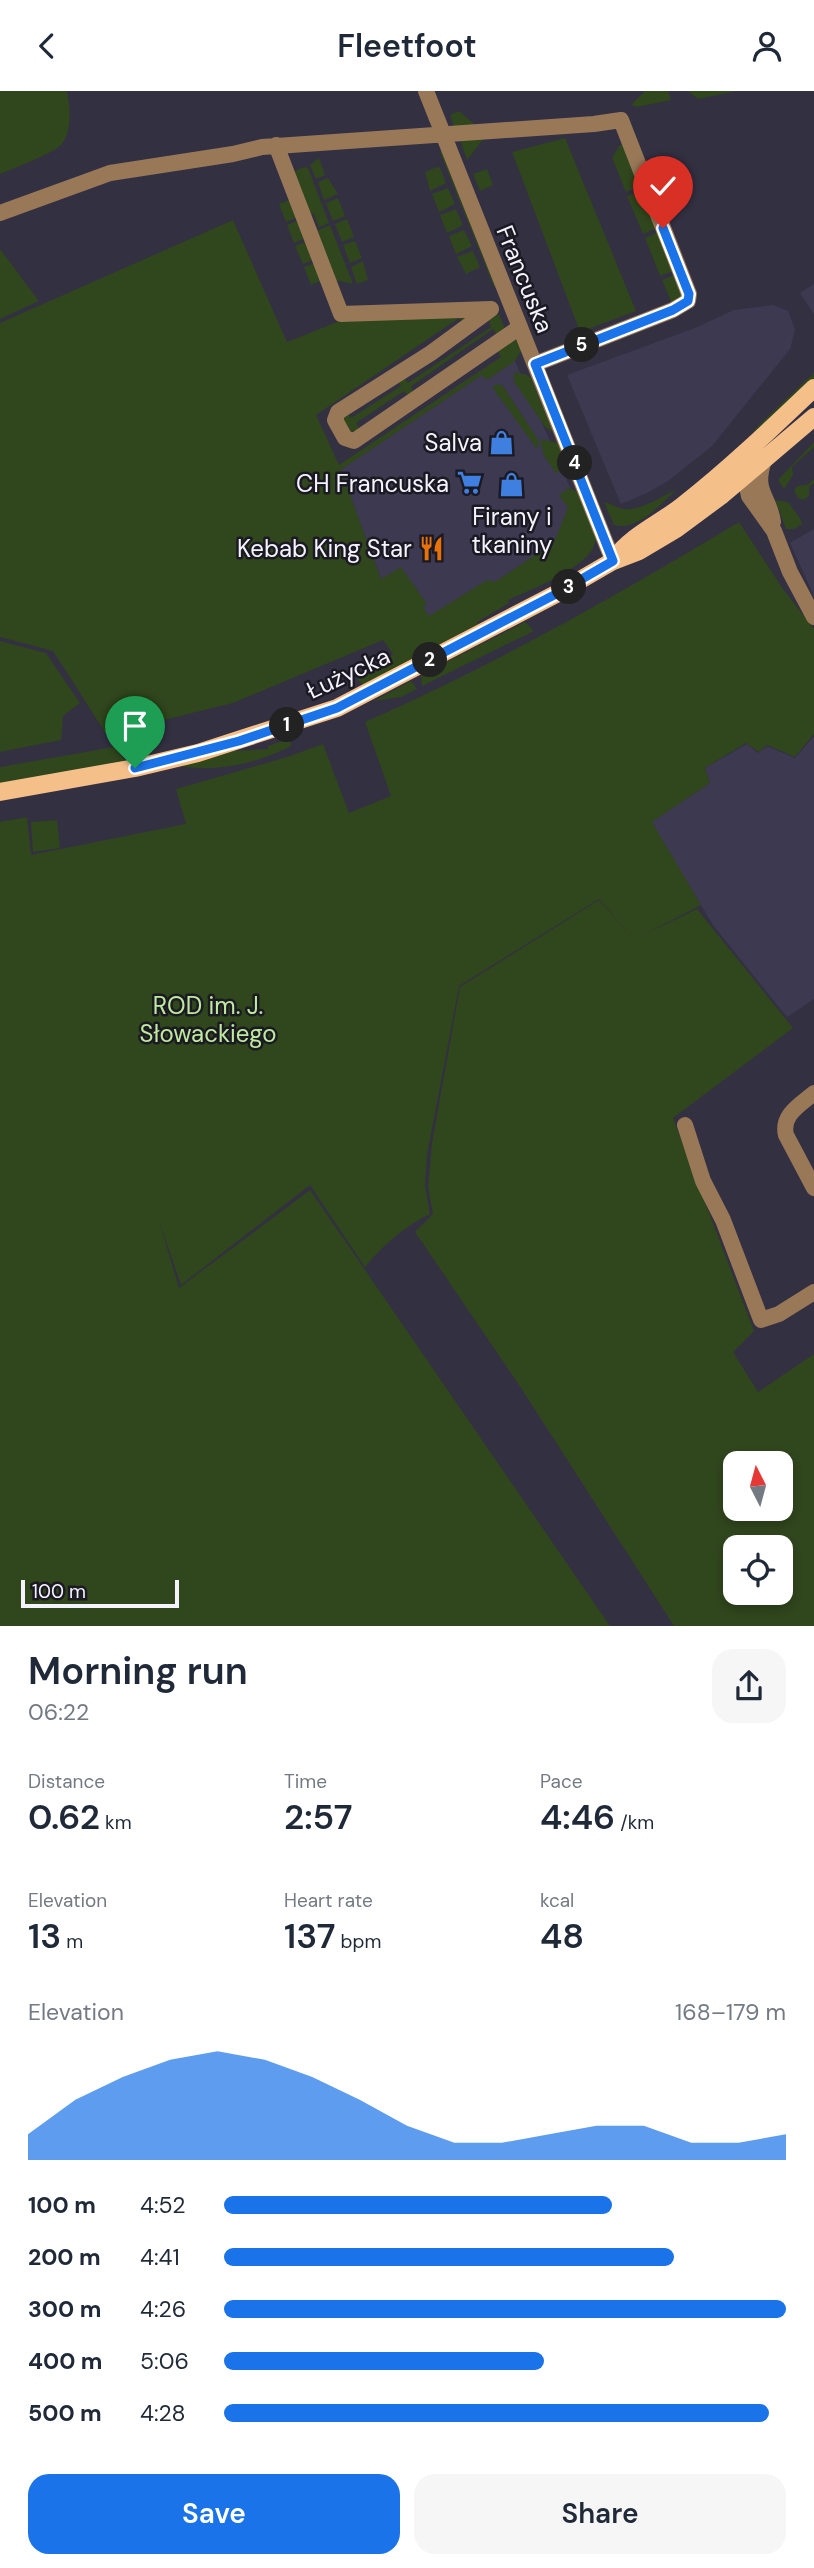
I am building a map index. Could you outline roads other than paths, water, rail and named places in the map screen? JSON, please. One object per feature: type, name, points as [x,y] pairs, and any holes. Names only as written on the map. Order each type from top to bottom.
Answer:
[{"type":"main road","name":"Łużycka","points":[[0,792],[135,768],[198,753],[337,708],[556,594],[613,561],[639,551],[676,529],[809,393]]},
{"type":"main road","name":"Łużycka","points":[[717,488],[745,477],[814,417]]},
{"type":"street","name":"Francuska","points":[[426,91],[613,561]]},
{"type":"street","points":[[0,213],[110,173],[276,145],[621,120],[689,294],[688,301],[682,306],[535,364]]},
{"type":"street","points":[[276,145],[341,314],[491,309],[431,353],[338,412],[335,420],[345,438],[354,441],[520,327]]},
{"type":"street","points":[[809,393],[790,421],[750,458],[745,477],[772,516],[774,531],[790,572],[814,617]]},
{"type":"street","points":[[755,492],[764,460]]},
{"type":"street","points":[[717,488],[755,492]]},
{"type":"street","points":[[814,1093],[786,1119],[784,1127],[814,1188]]},
{"type":"street","points":[[685,1125],[704,1181],[723,1220],[761,1320],[779,1314],[814,1292]]},
{"type":"place","name":"Salva","points":[[502,442]]},
{"type":"place","name":"CH Francuska","points":[[469,483]]},
{"type":"place","name":"Firany i tkaniny","points":[[512,485]]},
{"type":"place","name":"Kebab King Star","points":[[432,548]]},
{"type":"park label","name":"ROD im. J. Słowackiego","points":[[208,1019]]}]
